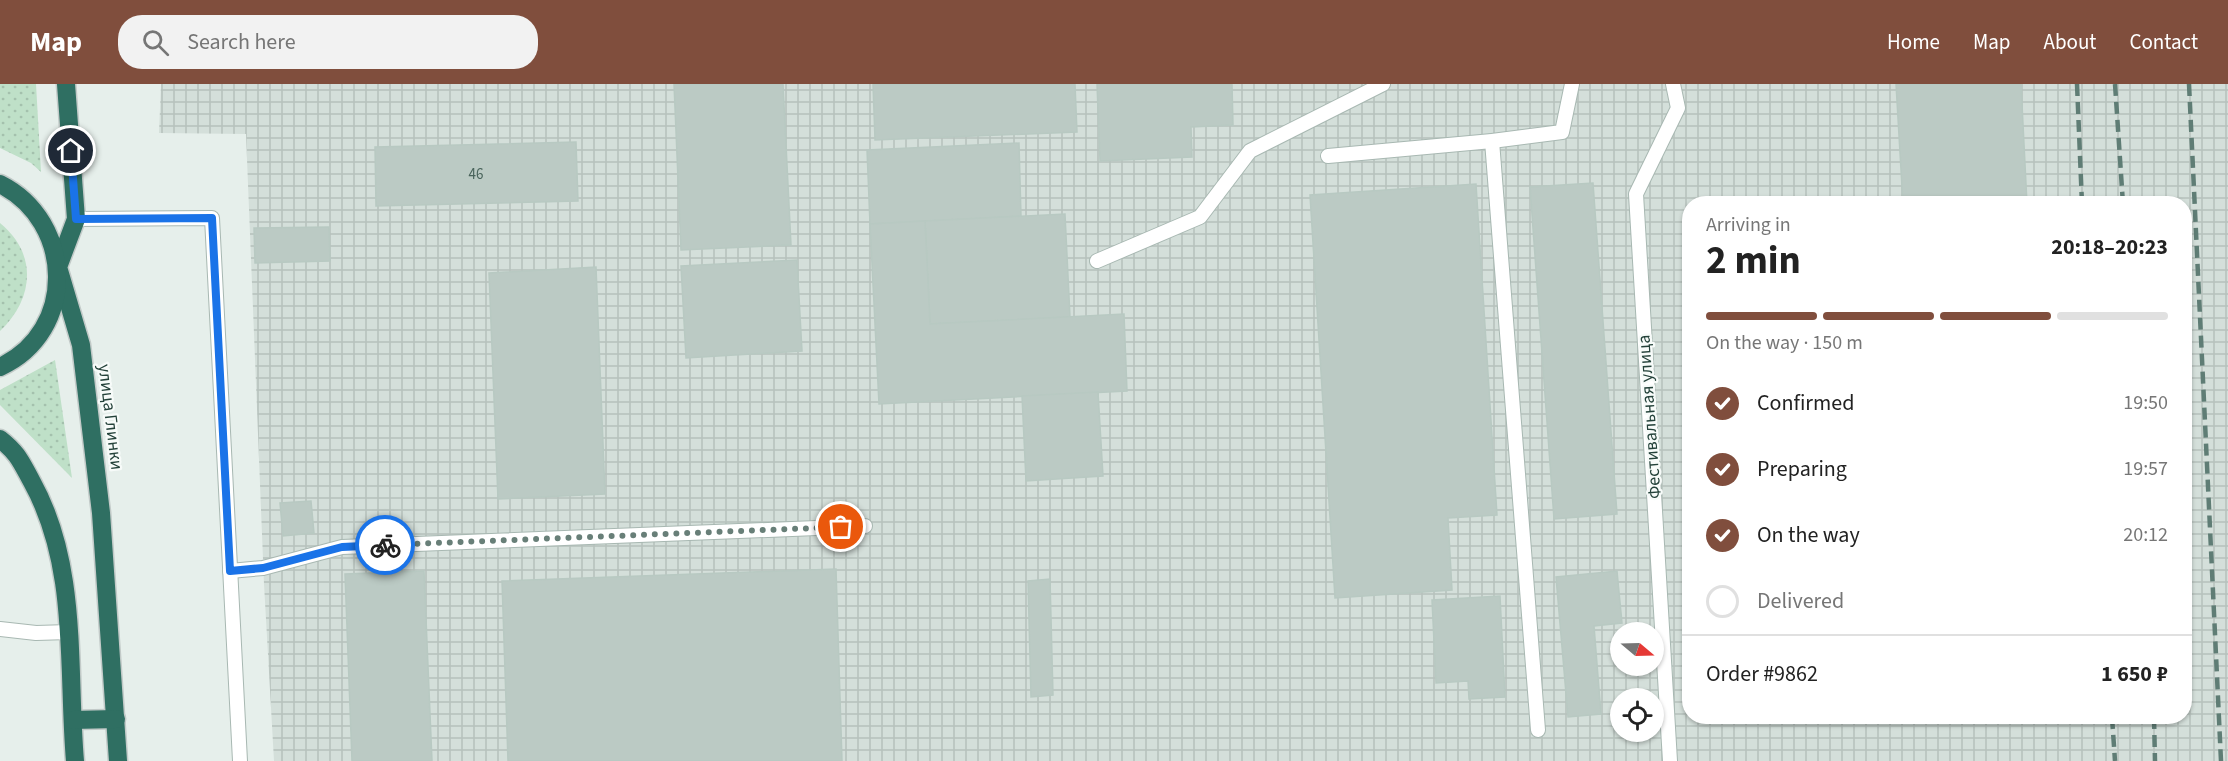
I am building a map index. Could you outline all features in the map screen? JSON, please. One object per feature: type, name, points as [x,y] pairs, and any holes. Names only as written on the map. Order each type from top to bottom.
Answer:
[{"type":"highway","points":[[57,267],[76,219],[66,84]]},
{"type":"highway","points":[[0,184],[15,191],[36,212],[51,238],[57,267],[56,294],[47,321],[32,344],[0,367]]},
{"type":"highway","name":"улица Глинки","points":[[57,267],[81,345],[102,513],[118,761]]},
{"type":"highway","points":[[0,439],[15,451],[45,506],[63,566],[69,632],[75,761]]},
{"type":"highway","points":[[73,720],[116,718]]},
{"type":"lane","points":[[1097,261],[1200,217],[1250,151],[1383,84]]},
{"type":"lane","points":[[1328,156],[1492,141],[1562,132],[1572,84]]},
{"type":"lane","name":"Фестивальная улица","points":[[1670,761],[1636,194],[1678,108],[1673,84]]},
{"type":"lane","points":[[1492,141],[1538,730]]},
{"type":"lane","points":[[76,219],[212,218],[240,761]]},
{"type":"lane","points":[[230,571],[263,568],[342,547],[865,526]]},
{"type":"lane","points":[[0,629],[36,633],[69,632]]},
{"type":"shaded area","points":[[161,84],[2228,84],[2228,761],[274,761],[264,584],[246,134],[159,133]]},
{"type":"green space","points":[[0,84],[36,84],[41,172],[31,163],[0,148]]},
{"type":"green space","points":[[0,223],[21,248],[26,262],[27,277],[20,305],[0,331]]},
{"type":"green space","points":[[55,360],[72,478],[0,405],[0,390]]},
{"type":"building","points":[[674,84],[783,84],[791,245],[681,250]]},
{"type":"building","points":[[873,84],[1075,84],[1077,132],[875,140]]},
{"type":"building","points":[[1097,84],[1232,84],[1233,125],[1191,127],[1192,157],[1100,161]]},
{"type":"building","points":[[1896,84],[2021,84],[2027,196],[1903,196]]},
{"type":"building","points":[[576,142],[578,201],[376,206],[375,147]]},
{"type":"building","points":[[1019,143],[1021,216],[870,224],[867,150]]},
{"type":"building","points":[[1593,183],[1617,514],[1554,519],[1530,187]]},
{"type":"building","points":[[1476,184],[1497,515],[1448,518],[1452,590],[1335,598],[1310,195]]},
{"type":"building","points":[[1065,214],[1070,317],[930,324],[925,221]]},
{"type":"building","points":[[925,221],[930,324],[1124,314],[1127,391],[879,404],[870,224]]},
{"type":"building","points":[[329,227],[330,261],[255,263],[254,228]]},
{"type":"building","points":[[797,260],[802,351],[686,358],[681,266]]},
{"type":"building","points":[[596,267],[605,494],[498,499],[489,273]]},
{"type":"building","points":[[1098,392],[1103,476],[1026,481],[1022,396]]},
{"type":"building","points":[[311,501],[314,533],[283,536],[280,503]]},
{"type":"building","points":[[836,569],[842,761],[508,761],[502,581]]},
{"type":"building","points":[[424,571],[432,761],[352,761],[345,574]]},
{"type":"building","points":[[1617,571],[1622,622],[1594,626],[1601,714],[1568,717],[1556,577]]},
{"type":"building","points":[[1050,579],[1053,695],[1031,697],[1028,581]]},
{"type":"building","points":[[1500,596],[1505,697],[1469,699],[1468,681],[1436,683],[1432,600]]},
{"type":"railway","points":[[2077,84],[2082,196]]},
{"type":"railway","points":[[2115,84],[2122,196]]},
{"type":"railway","points":[[2189,84],[2221,761]]},
{"type":"railway","points":[[2112,724],[2115,761]]},
{"type":"railway","points":[[2154,724],[2155,761]]},
{"type":"way so far","points":[[385,545],[841,527]]},
{"type":"route","points":[[71,151],[76,219],[212,218],[230,571],[263,568],[342,547],[385,545]]}]
